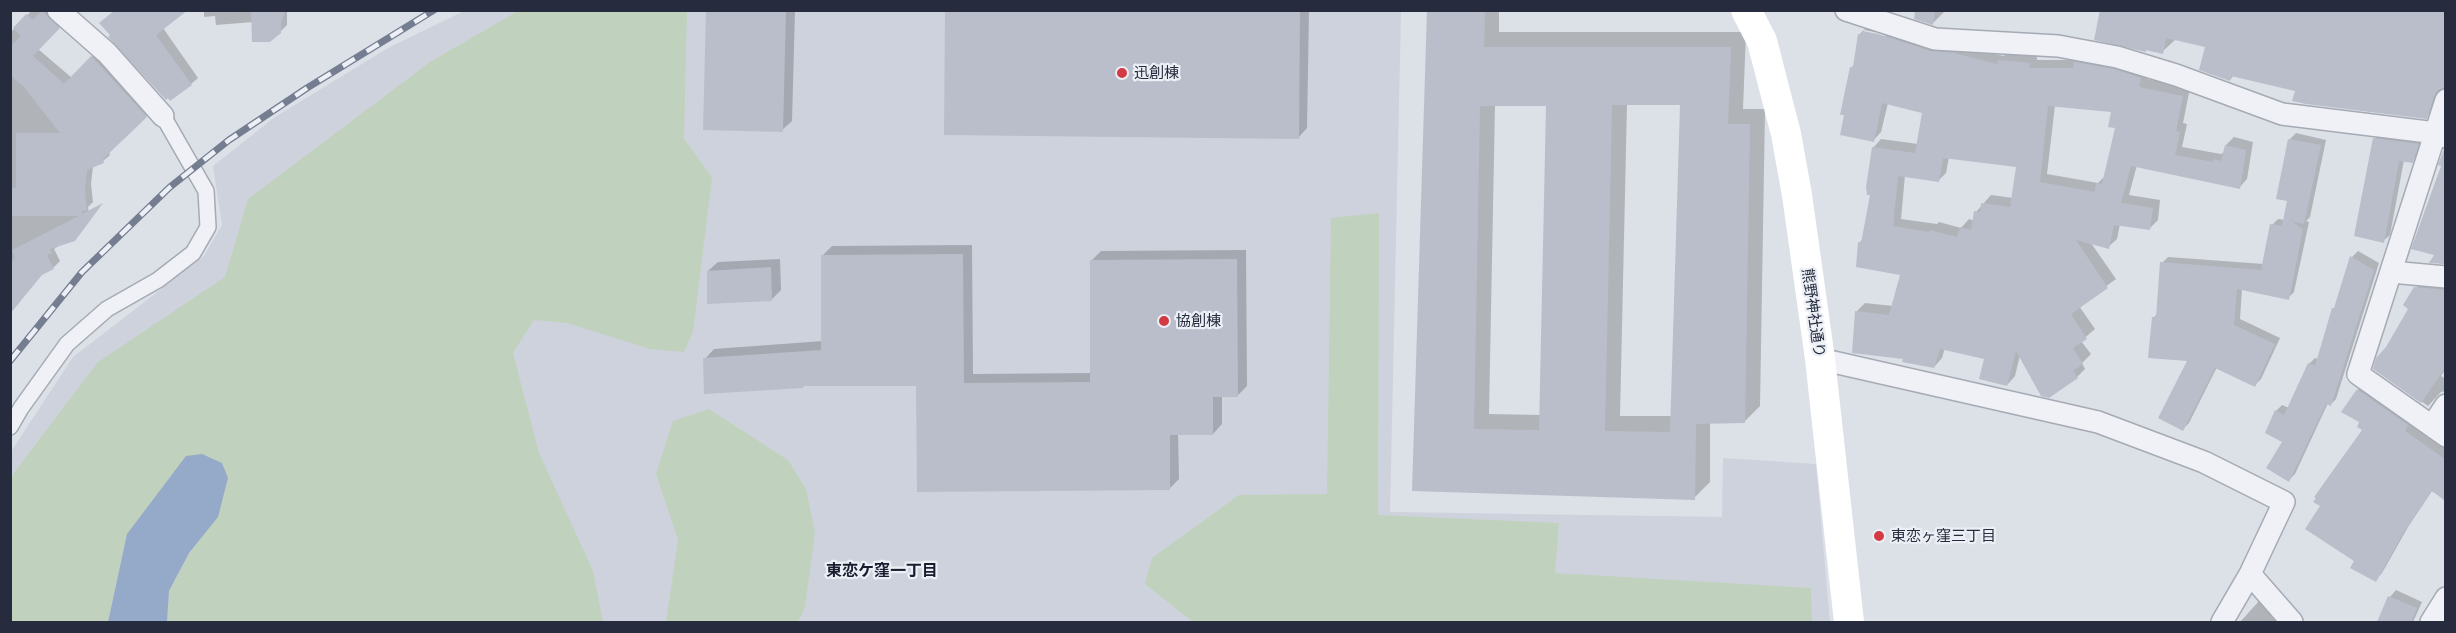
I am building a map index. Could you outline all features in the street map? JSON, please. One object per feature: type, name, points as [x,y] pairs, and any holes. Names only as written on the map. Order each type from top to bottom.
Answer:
[{"type":"main road","name":"熊野神社通り","points":[[1746,10],[1762,41],[1786,134],[1797,195],[1820,359],[1849,622]]},
{"type":"street","points":[[10,427],[67,344],[108,309],[158,280],[193,253],[208,227],[206,191],[163,116],[107,53],[58,10]]},
{"type":"street","points":[[1846,10],[1935,39],[2058,46],[2117,57],[2176,75],[2282,114],[2441,135]]},
{"type":"street","points":[[2445,100],[2441,135],[2391,272],[2358,374],[2439,431],[2445,405]]},
{"type":"street","points":[[2391,272],[2445,277]]},
{"type":"street","points":[[1820,359],[2098,422],[2204,462],[2284,502],[2250,574],[2222,622]]},
{"type":"street","points":[[2250,574],[2292,622]]},
{"type":"street","points":[[2431,622],[2445,598]]},
{"type":"shaded area","points":[[464,11],[1401,11],[1390,512],[1722,517],[1723,458],[1816,464],[1830,622],[11,622],[10,453],[73,357],[204,256],[222,225],[213,166],[275,117],[388,48]]},
{"type":"green space","points":[[518,11],[687,11],[684,139],[712,177],[693,332],[684,352],[650,349],[567,323],[534,320],[513,353],[539,453],[593,571],[603,622],[167,622],[169,592],[189,553],[218,517],[127,534],[108,622],[11,622],[10,478],[98,362],[225,277],[248,199],[430,62]]},
{"type":"green space","points":[[1379,213],[1378,515],[1559,523],[1555,573],[1811,588],[1812,622],[1193,622],[1145,584],[1152,558],[1239,495],[1327,494],[1331,218]]},
{"type":"green space","points":[[709,409],[788,460],[806,489],[815,533],[805,607],[798,622],[666,622],[678,540],[656,474],[673,421]]},
{"type":"water","points":[[202,454],[222,463],[228,478],[218,517],[189,553],[169,591],[167,622],[108,622],[127,534],[186,456]]},
{"type":"building","points":[[115,10],[188,10],[156,35],[192,85],[170,101],[168,98],[166,100],[108,37],[110,35],[99,23]]},
{"type":"building","points":[[251,10],[286,10],[281,22],[281,33],[270,42],[252,42]]},
{"type":"building","points":[[706,10],[786,10],[783,132],[703,130]]},
{"type":"building","name":"迅創棟","points":[[945,10],[1300,10],[1299,139],[944,135]]},
{"type":"building","points":[[1427,10],[1485,10],[1484,47],[1731,47],[1728,124],[1750,124],[1745,423],[1696,424],[1695,500],[1412,491]],"holes":[[[1612,105],[1680,105],[1670,432],[1605,431]],[[1480,106],[1546,106],[1539,430],[1474,429]]]},
{"type":"building","points":[[1915,10],[1935,10],[1933,25],[1914,19]]},
{"type":"building","points":[[2100,10],[2445,10],[2444,87],[2434,96],[2427,119],[2292,101],[2295,91],[2231,76],[2230,81],[2199,70],[2205,47],[2166,38],[2163,54],[2094,40]]},
{"type":"building","points":[[42,11],[60,28],[33,56],[64,84],[91,56],[147,117],[103,159],[104,163],[87,170],[85,192],[87,210],[82,211],[82,214],[103,203],[75,241],[50,249],[52,253],[47,255],[54,269],[42,275],[10,314],[10,263],[15,258],[12,250],[79,216],[10,216],[10,188],[16,188],[16,133],[60,133],[23,86],[10,75],[10,47],[21,36],[13,28],[26,14],[33,20]]},
{"type":"building","points":[[1862,31],[1878,34],[1931,51],[1954,53],[1997,64],[1998,60],[2030,63],[2029,68],[2073,68],[2074,62],[2114,69],[2141,78],[2139,87],[2183,96],[2176,131],[2180,132],[2175,155],[2213,162],[2213,159],[2221,161],[2225,145],[2246,150],[2240,189],[2131,166],[2121,203],[2153,208],[2150,230],[2114,225],[2109,249],[2076,240],[2108,288],[2071,314],[2087,339],[2073,348],[2083,364],[2073,371],[2078,378],[2049,398],[2041,396],[2016,351],[2007,386],[1979,379],[1984,359],[1940,349],[1934,368],[1902,362],[1903,359],[1852,353],[1855,311],[1889,315],[1900,275],[1856,267],[1858,242],[1861,243],[1870,195],[1867,195],[1866,187],[1872,147],[1915,153],[1922,113],[1882,103],[1874,142],[1840,135],[1844,115],[1840,115],[1850,67],[1853,67],[1858,34],[1862,35]],"holes":[[[2048,106],[2111,112],[2108,127],[2115,128],[2102,184],[2096,183],[2095,192],[2040,182]],[[1943,158],[2016,167],[2010,207],[1981,203],[1980,212],[1974,211],[1971,230],[1960,227],[1957,237],[1930,230],[1929,232],[1893,226],[1898,176],[1939,182]]]},
{"type":"building","points":[[2373,138],[2419,144],[2413,163],[2399,161],[2384,243],[2354,236]]},
{"type":"building","points":[[2288,139],[2321,145],[2304,224],[2291,221],[2303,229],[2289,300],[2237,289],[2234,325],[2275,344],[2255,387],[2215,368],[2183,431],[2158,418],[2187,361],[2148,358],[2152,317],[2156,317],[2160,262],[2261,270],[2270,224],[2282,226],[2287,201],[2276,199]]},
{"type":"building","points":[[2444,149],[2445,264],[2429,263],[2434,255],[2411,249],[2441,166],[2438,165]]},
{"type":"building","name":"協創棟","points":[[963,254],[964,383],[1090,382],[1090,260],[1237,259],[1238,397],[1213,397],[1213,435],[1170,435],[1170,490],[917,492],[916,386],[803,386],[803,388],[704,394],[703,358],[821,350],[821,255]]},
{"type":"building","points":[[2350,256],[2374,270],[2331,406],[2326,404],[2289,482],[2266,468],[2282,442],[2265,433],[2275,410],[2284,415],[2308,363],[2315,366]]},
{"type":"building","points":[[771,267],[772,301],[707,304],[707,271]]},
{"type":"building","points":[[2414,287],[2445,290],[2445,368],[2421,403],[2373,369],[2376,358],[2386,347],[2408,309],[2403,305]]},
{"type":"building","points":[[2357,389],[2408,425],[2405,431],[2445,459],[2445,501],[2432,490],[2402,535],[2376,582],[2350,568],[2354,561],[2305,529],[2320,506],[2313,502],[2316,498],[2314,497],[2362,430],[2357,427],[2359,422],[2341,412]]},
{"type":"building","points":[[2388,596],[2417,608],[2411,622],[2377,622]]},
{"type":"railway","points":[[10,361],[82,272],[170,187],[229,140],[307,88],[434,10]]},
{"type":"place","name":"迅創棟","points":[[1122,73]]},
{"type":"place","name":"協創棟","points":[[1164,321]]},
{"type":"place","name":"東恋ヶ窪三丁目","points":[[1879,536]]},
{"type":"district","name":"東恋ケ窪一丁目","points":[[882,571]]}]
